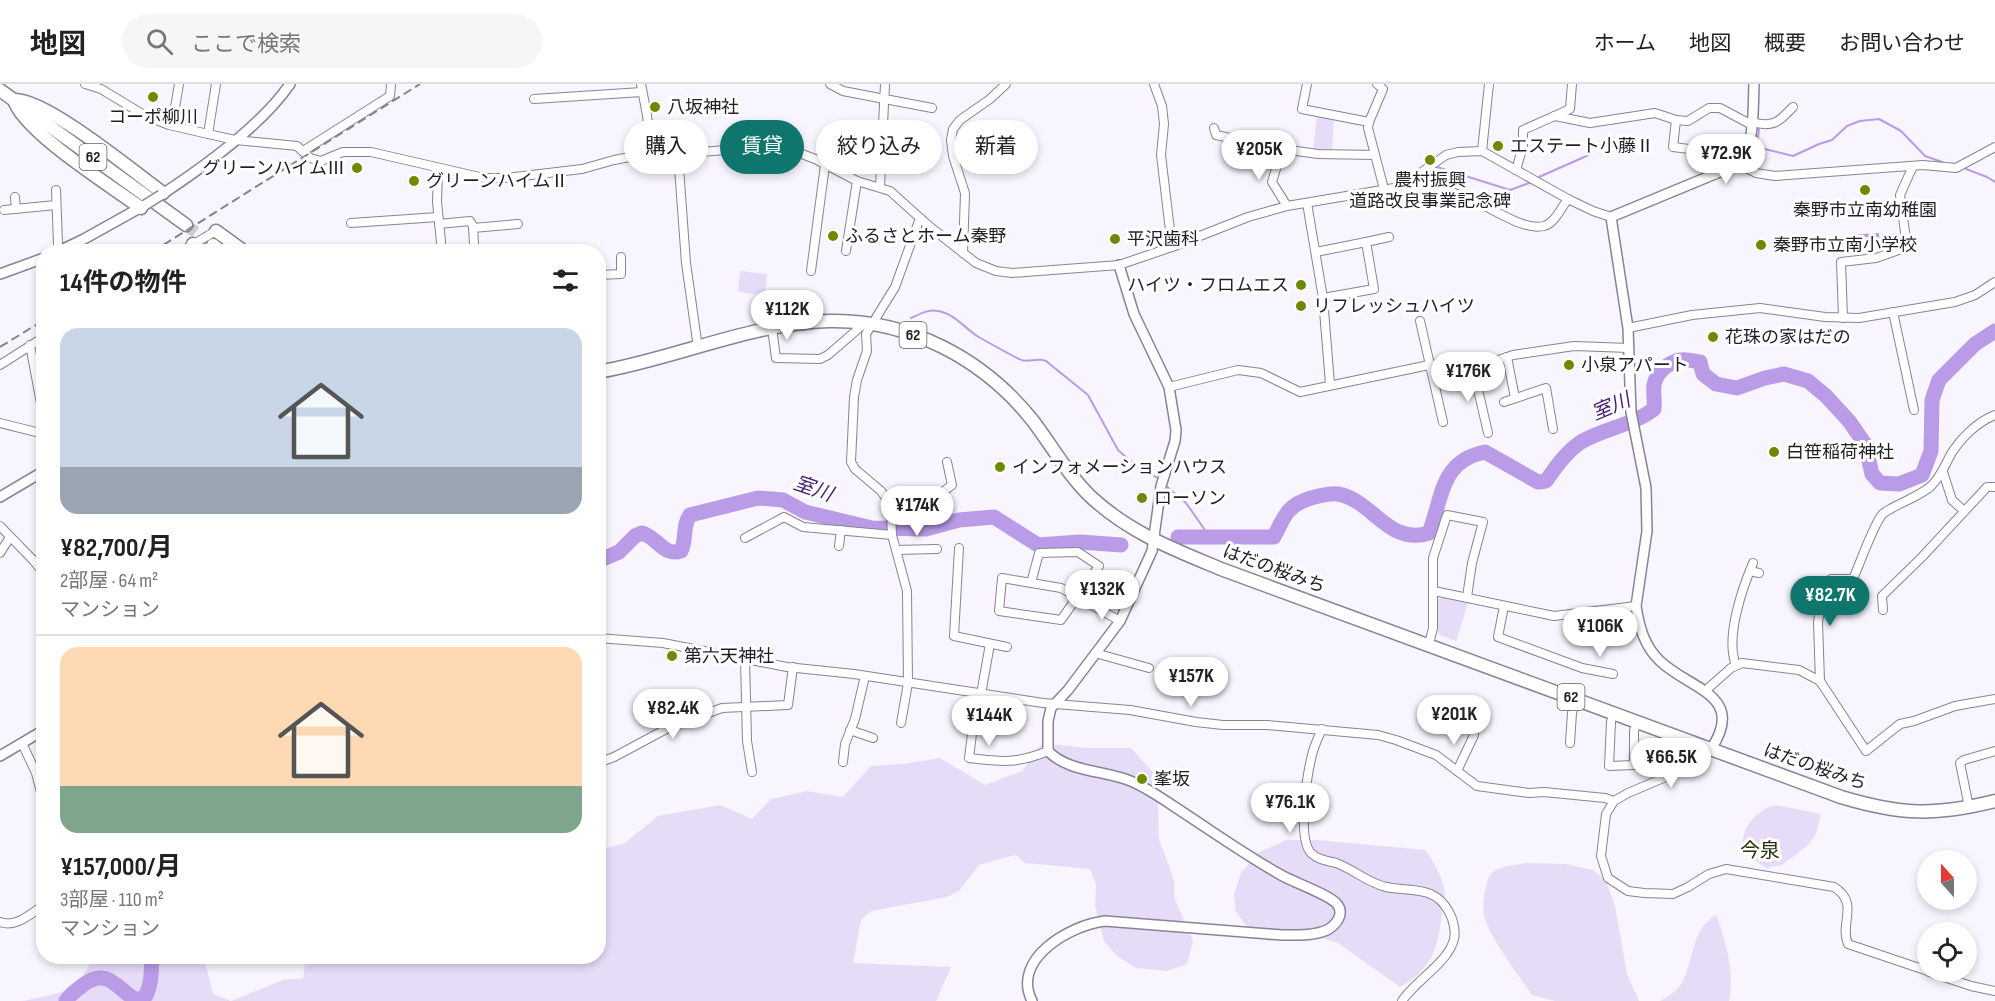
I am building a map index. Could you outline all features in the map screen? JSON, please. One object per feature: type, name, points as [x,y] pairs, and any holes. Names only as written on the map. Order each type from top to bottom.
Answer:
[{"type":"main road","name":"62","points":[[0,90],[186,225]]},
{"type":"main road","points":[[143,206],[46,139],[16,108],[14,100],[20,99],[55,114],[162,194]]},
{"type":"main road","points":[[216,231],[234,244]]},
{"type":"main road","name":"はだの桜みち","points":[[606,370],[788,325],[829,321],[868,324],[922,338],[948,349],[978,368],[1014,399],[1090,496],[1131,528],[1154,542],[1221,569],[1636,722],[1868,805],[1926,813],[1995,801]]},
{"type":"street","points":[[85,84],[100,86],[144,115],[172,125],[235,140],[297,146],[310,158],[321,161],[343,152],[371,152],[469,176],[494,179],[582,169],[624,158]]},
{"type":"street","points":[[172,125],[179,84]]},
{"type":"street","points":[[208,134],[216,84]]},
{"type":"street","points":[[71,244],[162,194],[235,140],[272,107],[290,84]]},
{"type":"street","points":[[303,152],[390,96],[391,84]]},
{"type":"street","points":[[830,84],[843,91],[924,102],[932,108]]},
{"type":"street","points":[[880,187],[885,84]]},
{"type":"street","points":[[963,253],[965,193],[953,156],[951,140],[953,129],[960,120],[990,99],[1006,84]]},
{"type":"street","points":[[1154,84],[1162,106],[1164,124],[1161,155],[1172,247]]},
{"type":"street","points":[[1307,84],[1302,109],[1369,122]]},
{"type":"street","points":[[1377,84],[1383,89],[1368,128],[1384,189]]},
{"type":"street","points":[[1482,151],[1489,84]]},
{"type":"street","points":[[1516,170],[1523,146],[1524,130],[1570,109],[1572,84]]},
{"type":"street","points":[[844,174],[895,194],[920,218],[976,263],[996,271],[1012,273],[1119,265],[1248,217],[1287,206],[1394,188],[1446,156],[1458,152],[1482,151],[1568,199],[1611,217],[1739,164],[1746,153],[1752,124],[1754,84]]},
{"type":"street","points":[[534,99],[560,101],[601,98],[641,88],[648,120]]},
{"type":"street","points":[[1555,116],[1590,123],[1655,113],[1676,120],[1688,121],[1709,108],[1720,108],[1752,124],[1770,125],[1781,120],[1793,107]]},
{"type":"street","points":[[1676,120],[1673,147],[1705,151],[1715,175]]},
{"type":"street","points":[[1214,128],[1216,135],[1282,149],[1318,154],[1375,155]]},
{"type":"street","points":[[708,151],[761,147],[789,149],[816,160]]},
{"type":"street","points":[[1739,164],[1756,173],[1774,176],[1923,165],[1956,168],[1995,147]]},
{"type":"street","points":[[1282,149],[1272,182],[1287,206]]},
{"type":"street","points":[[1843,318],[1841,262],[1876,258],[1907,247],[1900,195],[1913,166]]},
{"type":"street","points":[[438,168],[436,202],[441,244]]},
{"type":"street","points":[[679,174],[686,263],[698,348]]},
{"type":"street","points":[[811,271],[824,174]]},
{"type":"street","points":[[1413,178],[1475,201],[1508,219],[1531,226],[1541,227],[1551,223],[1568,199]]},
{"type":"street","points":[[846,251],[857,180]]},
{"type":"street","points":[[56,190],[58,244]]},
{"type":"street","points":[[15,197],[16,209]]},
{"type":"street","points":[[1307,203],[1323,298],[1330,384]]},
{"type":"street","points":[[4,210],[56,205]]},
{"type":"street","points":[[351,224],[391,217],[470,221],[474,244]]},
{"type":"street","points":[[1611,217],[1628,328],[1631,412],[1646,488],[1647,531],[1636,606],[1641,631],[1654,655],[1662,663],[1714,698],[1723,719],[1717,740],[1711,749],[1668,776],[1614,801],[1606,814],[1601,856],[1608,878],[1628,891],[1673,894],[1709,874],[1726,869],[1834,887],[1841,892],[1848,909],[1846,938],[1848,944],[1917,968]]},
{"type":"street","points":[[772,328],[776,358],[820,359],[828,355],[868,324],[895,287],[920,218]]},
{"type":"street","points":[[473,228],[513,222]]},
{"type":"street","points":[[210,244],[216,231]]},
{"type":"street","points":[[1316,252],[1389,237]]},
{"type":"street","points":[[1323,298],[1374,289],[1366,242]]},
{"type":"street","points":[[606,275],[621,274],[621,256]]},
{"type":"street","points":[[0,274],[36,261]]},
{"type":"street","points":[[1032,1001],[1026,985],[1027,975],[1037,956],[1076,928],[1091,922],[1105,921],[1304,935],[1335,926],[1340,915],[1340,908],[1331,898],[1294,882],[1259,862],[1147,789],[1124,778],[1066,764],[1056,759],[1048,751],[1048,721],[1051,708],[1058,703],[1120,621],[1137,585],[1154,542],[1161,486],[1173,450],[1176,430],[1168,387],[1161,368],[1136,320],[1119,265]]},
{"type":"street","points":[[1628,328],[1692,315],[1760,308],[1825,318],[1859,318],[1955,302],[1975,295],[1995,282]]},
{"type":"street","points":[[1893,312],[1914,411]]},
{"type":"street","points":[[1420,321],[1443,422]]},
{"type":"street","points":[[868,324],[867,351],[854,397],[850,462],[881,491],[888,501],[892,534],[907,591],[908,683],[900,723]]},
{"type":"street","points":[[0,364],[36,342]]},
{"type":"street","points":[[30,345],[36,375]]},
{"type":"street","points":[[1168,387],[1238,370],[1261,373],[1300,392],[1429,365],[1443,364],[1460,373],[1507,357],[1575,346],[1629,348]]},
{"type":"street","points":[[1507,357],[1515,398]]},
{"type":"street","points":[[1473,368],[1488,433]]},
{"type":"street","points":[[1504,402],[1546,388],[1554,411],[1553,429]]},
{"type":"street","points":[[1820,681],[1818,622],[1824,585],[1831,579],[1853,579],[1882,515],[1924,493],[1943,472],[1952,453],[1963,439],[1977,425],[1995,415]]},
{"type":"street","points":[[0,423],[36,432]]},
{"type":"street","points":[[890,510],[911,503],[928,503],[952,485],[947,462]]},
{"type":"street","points":[[1943,472],[1952,500],[1964,511]]},
{"type":"street","points":[[0,497],[36,476]]},
{"type":"street","points":[[1883,610],[1882,596],[1987,487],[1995,487]]},
{"type":"street","points":[[1429,644],[1433,628],[1433,558],[1448,515],[1483,522],[1472,563],[1467,597]]},
{"type":"street","points":[[745,538],[765,523],[784,517],[803,527],[892,534]]},
{"type":"street","points":[[0,526],[36,564]]},
{"type":"street","points":[[839,546],[841,530]]},
{"type":"street","points":[[0,553],[10,537]]},
{"type":"street","points":[[958,548],[954,636],[1007,647]]},
{"type":"street","points":[[896,550],[937,549]]},
{"type":"street","points":[[1031,583],[1039,553],[1078,552],[1100,566],[1078,597],[1061,620],[999,611],[1002,578],[1031,583],[1061,588],[1078,597],[1120,621]]},
{"type":"street","points":[[1736,665],[1732,654],[1736,622],[1751,567],[1759,573]]},
{"type":"street","points":[[1434,591],[1554,616],[1636,606]]},
{"type":"street","points":[[1504,606],[1498,637],[1582,668],[1612,674]]},
{"type":"street","points":[[606,639],[663,643],[793,667],[1043,703],[1130,710],[1223,725],[1267,725],[1378,735],[1436,755],[1477,786],[1528,793],[1544,792],[1605,798],[1614,801]]},
{"type":"street","points":[[990,644],[969,758],[1012,762],[1048,751]]},
{"type":"street","points":[[1095,653],[1146,667],[1140,676]]},
{"type":"street","points":[[745,658],[747,741],[752,772]]},
{"type":"street","points":[[1705,691],[1736,665],[1758,664],[1799,670],[1820,681],[1866,751],[1900,724],[1955,706],[1995,699]]},
{"type":"street","points":[[606,760],[670,727],[722,708],[746,705],[788,705],[793,667]]},
{"type":"street","points":[[843,762],[845,744],[865,676]]},
{"type":"street","points":[[1570,744],[1572,713],[1576,699]]},
{"type":"street","points":[[1613,713],[1609,766],[1634,765],[1636,722]]},
{"type":"street","points":[[1322,729],[1312,754],[1307,786],[1303,835],[1311,853],[1319,859],[1338,864],[1379,885],[1422,890],[1438,897],[1445,904],[1452,918],[1454,939],[1444,958],[1413,987],[1402,1001]]},
{"type":"street","points":[[850,730],[873,738]]},
{"type":"street","points":[[1456,771],[1476,732]]},
{"type":"street","points":[[0,756],[36,735]]},
{"type":"street","points":[[22,743],[36,773]]},
{"type":"street","points":[[1969,807],[1960,763],[1995,751]]},
{"type":"street","points":[[0,922],[8,925],[16,923],[36,910]]},
{"type":"street","points":[[1959,982],[1995,991]]},
{"type":"shaded area","points":[[1317,116],[1334,119],[1332,151],[1313,150]]},
{"type":"shaded area","points":[[1879,233],[1880,249],[1849,251],[1848,235]]},
{"type":"shaded area","points":[[740,271],[767,274],[765,295],[738,292]]},
{"type":"shaded area","points":[[1441,597],[1468,603],[1456,641],[1438,632],[1438,599]]},
{"type":"shaded area","points":[[1042,743],[1087,748],[1131,748],[1157,777],[1159,839],[1174,880],[1174,897],[1193,941],[1187,964],[1167,971],[1136,968],[1117,956],[1104,941],[1095,906],[1096,885],[1090,869],[1025,863],[1015,855],[979,865],[959,891],[947,897],[871,911],[861,920],[853,963],[951,967],[936,1001],[231,1001],[283,980],[303,978],[305,964],[606,964],[606,848],[625,843],[658,816],[720,805],[752,819],[771,799],[807,791],[843,797],[871,766],[940,758],[985,785],[1022,771]]},
{"type":"shaded area","points":[[1775,805],[1821,814],[1816,834],[1808,845],[1782,865],[1766,868],[1744,853],[1743,837],[1754,817]]},
{"type":"shaded area","points":[[1286,840],[1317,840],[1426,850],[1441,878],[1445,898],[1435,948],[1426,966],[1400,987],[1338,943],[1312,935],[1268,941],[1252,933],[1236,912],[1234,894],[1241,873],[1258,853]]},
{"type":"shaded area","points":[[1526,863],[1564,864],[1593,870],[1606,881],[1615,906],[1627,974],[1639,1001],[1555,1001],[1532,995],[1498,944],[1483,911],[1486,888],[1491,874],[1503,868]]},
{"type":"shaded area","points":[[1716,915],[1728,958],[1731,980],[1729,1001],[1660,1001],[1672,994],[1682,983],[1697,937],[1708,921]]},
{"type":"shaded area","points":[[90,964],[206,964],[213,994],[231,1001],[23,1001],[51,995],[72,987]]},
{"type":"waterway","points":[[1759,129],[1757,147],[1793,156],[1832,140],[1847,126],[1860,121],[1879,119],[1901,131],[1925,156],[1942,162]]},
{"type":"waterway","points":[[1539,177],[1591,154]]},
{"type":"waterway","points":[[1437,167],[1510,190],[1529,183]]},
{"type":"waterway","points":[[1966,169],[1995,182]]},
{"type":"waterway","points":[[911,318],[924,312],[943,312],[977,336],[1019,359],[1046,361],[1088,395],[1118,450],[1159,479]]},
{"type":"waterway","name":"室川","points":[[1178,537],[1274,537],[1287,513],[1296,504],[1311,498],[1335,494],[1361,504],[1381,521],[1402,533],[1415,535],[1429,533],[1445,482],[1459,463],[1485,452],[1538,482],[1546,481],[1566,455],[1581,442],[1637,419],[1654,409],[1654,385],[1657,376],[1667,366],[1683,360],[1700,362],[1703,374],[1716,384],[1737,388],[1784,374],[1808,381],[1826,396],[1849,421],[1865,444],[1872,474],[1880,483],[1899,484],[1922,475],[1931,451],[1932,400],[1939,380],[1975,344],[1995,331]]},
{"type":"waterway","points":[[1165,485],[1186,503],[1205,530],[1207,537]]},
{"type":"waterway","name":"室川","points":[[606,558],[619,552],[635,536],[642,533],[665,549],[681,551],[690,515],[758,498],[783,500],[805,512],[872,528],[926,529],[959,520],[994,517],[1038,545],[1080,542],[1121,545]]},
{"type":"waterway","name":"室川","points":[[66,1001],[83,985],[99,978],[111,981],[136,1000],[145,997],[150,983],[151,964]]},
{"type":"tunnel","points":[[186,225],[212,244]]},
{"type":"railway","points":[[165,244],[420,84]]},
{"type":"railway","points":[[0,347],[36,325]]},
{"type":"place","name":"コーポ柳川","points":[[153,97]]},
{"type":"place","name":"八坂神社","points":[[655,107]]},
{"type":"place","name":"エステート小藤Ⅱ","points":[[1498,146]]},
{"type":"place","name":"農村振興 道路改良事業記念碑","points":[[1430,160]]},
{"type":"place","name":"グリーンハイムⅢ","points":[[357,168]]},
{"type":"place","name":"グリーンハイムⅡ","points":[[414,181]]},
{"type":"place","name":"秦野市立南幼稚園","points":[[1865,190]]},
{"type":"place","name":"ふるさとホーム秦野","points":[[833,236]]},
{"type":"place","name":"平沢歯科","points":[[1115,239]]},
{"type":"place","name":"秦野市立南小学校","points":[[1761,245]]},
{"type":"place","name":"ハイツ・フロムエス","points":[[1301,285]]},
{"type":"place","name":"リフレッシュハイツ","points":[[1301,306]]},
{"type":"place","name":"花珠の家はだの","points":[[1713,337]]},
{"type":"place","name":"小泉アパート","points":[[1569,365]]},
{"type":"place","name":"白笹稲荷神社","points":[[1774,452]]},
{"type":"place","name":"インフォメーションハウス","points":[[1000,467]]},
{"type":"place","name":"ローソン","points":[[1142,498]]},
{"type":"place","name":"第六天神社","points":[[672,656]]},
{"type":"place","name":"峯坂","points":[[1142,779]]},
{"type":"district","name":"今泉","points":[[1760,851]]}]
